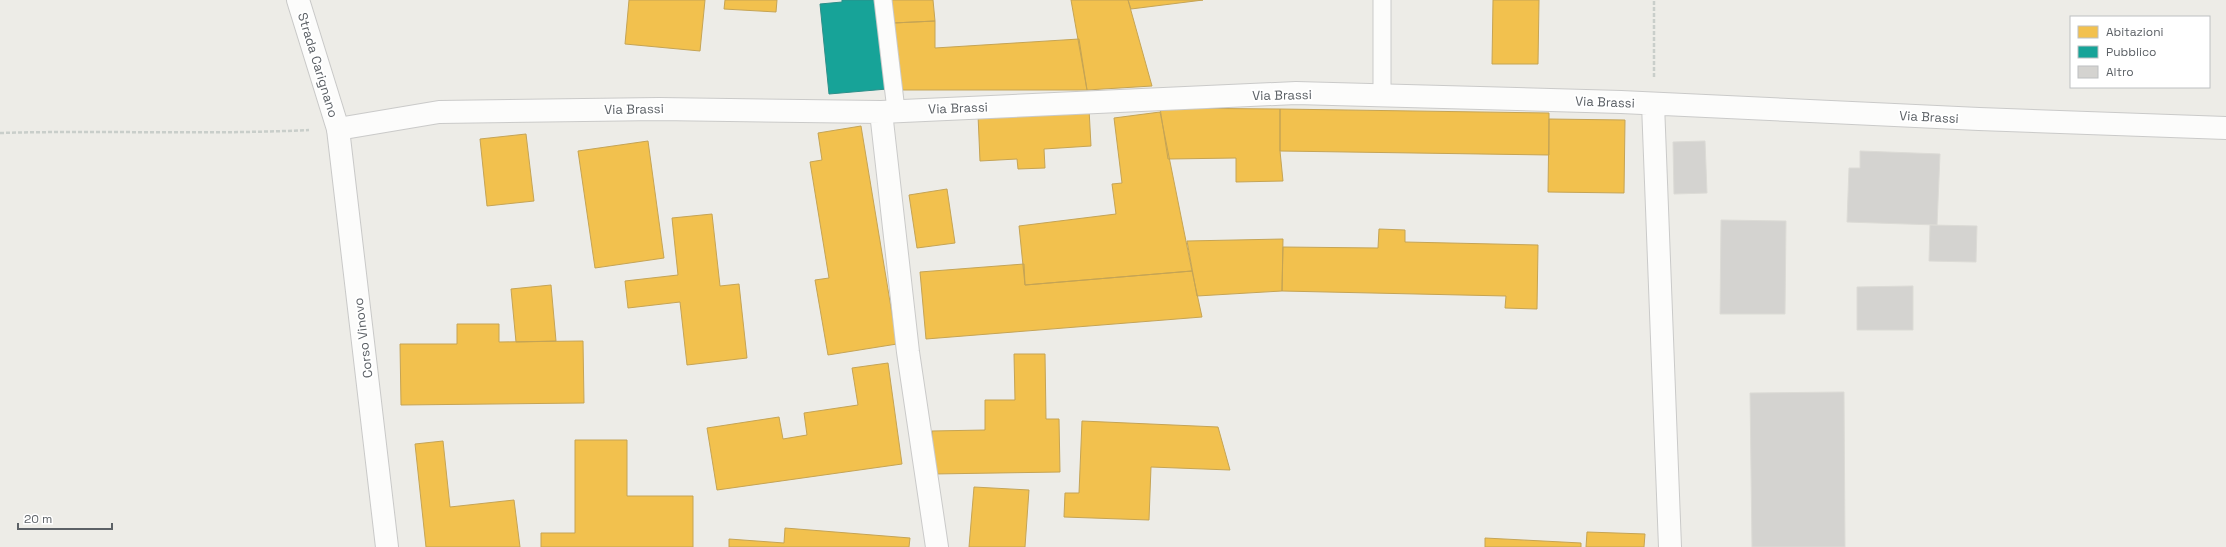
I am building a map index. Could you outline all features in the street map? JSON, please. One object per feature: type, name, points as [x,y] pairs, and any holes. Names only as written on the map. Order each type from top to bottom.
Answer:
[{"type":"street","name":"Strada Carignano","points":[[298,0],[338,129]]},
{"type":"street","name":"Via Brassi","points":[[338,129],[439,112],[659,108],[889,111],[1296,93],[1653,104],[1972,119],[2226,128]]},
{"type":"street","points":[[1653,104],[1670,547]]},
{"type":"street","points":[[889,111],[908,352],[937,547]]},
{"type":"street","name":"Corso Vinovo","points":[[338,129],[387,547]]},
{"type":"lane","points":[[883,0],[889,111]]},
{"type":"lane","points":[[1382,0],[1382,96]]},
{"type":"path","points":[[1653,104],[1654,0]]},
{"type":"path","points":[[0,133],[78,131],[270,132],[338,129]]},
{"type":"building: Abitazioni","points":[[629,0],[705,0],[700,51],[625,44]]},
{"type":"building: Abitazioni","points":[[725,0],[777,0],[776,12],[724,9]]},
{"type":"building: Abitazioni","points":[[890,0],[933,0],[935,21],[893,23]]},
{"type":"building: Abitazioni","points":[[1071,0],[1128,0],[1152,86],[1087,90]]},
{"type":"building: Abitazioni","points":[[1128,0],[1203,0],[1131,9]]},
{"type":"building: Abitazioni","points":[[1493,0],[1539,0],[1538,64],[1492,64]]},
{"type":"building: Abitazioni","points":[[935,21],[935,48],[1079,39],[1087,90],[901,90],[893,23]]},
{"type":"building: Abitazioni","points":[[1160,108],[1280,109],[1280,151],[1283,181],[1236,182],[1236,158],[1168,159]]},
{"type":"building: Abitazioni","points":[[1089,109],[1091,146],[1044,149],[1045,168],[1018,169],[1017,159],[980,161],[978,115]]},
{"type":"building: Abitazioni","points":[[1280,109],[1549,113],[1549,155],[1280,151]]},
{"type":"building: Abitazioni","points":[[1160,112],[1192,271],[1025,285],[1019,226],[1116,214],[1112,184],[1122,183],[1114,118]]},
{"type":"building: Abitazioni","points":[[1549,119],[1625,120],[1624,193],[1548,192]]},
{"type":"building: Abitazioni","points":[[861,126],[897,344],[828,355],[815,280],[829,278],[810,162],[822,160],[818,133]]},
{"type":"building: Abitazioni","points":[[526,134],[534,201],[487,206],[480,139]]},
{"type":"building: Abitazioni","points":[[648,141],[664,258],[595,268],[578,151]]},
{"type":"building: Abitazioni","points":[[947,189],[955,243],[917,248],[909,195]]},
{"type":"building: Abitazioni","points":[[712,214],[720,286],[739,284],[747,358],[687,365],[680,302],[628,308],[625,281],[678,275],[672,218]]},
{"type":"building: Abitazioni","points":[[1379,229],[1405,230],[1405,242],[1538,245],[1537,309],[1505,308],[1506,296],[1282,291],[1283,247],[1378,248]]},
{"type":"building: Abitazioni","points":[[1283,239],[1282,291],[1197,296],[1187,241]]},
{"type":"building: Abitazioni","points":[[1024,264],[1025,285],[1192,271],[1202,317],[926,339],[920,272]]},
{"type":"building: Abitazioni","points":[[551,285],[556,341],[516,342],[511,289]]},
{"type":"building: Abitazioni","points":[[457,324],[499,324],[499,342],[583,341],[584,403],[401,405],[400,344],[457,344]]},
{"type":"building: Abitazioni","points":[[1014,354],[1045,354],[1046,419],[1059,419],[1060,472],[933,474],[932,431],[985,430],[985,400],[1015,400]]},
{"type":"building: Abitazioni","points":[[888,363],[902,464],[717,490],[707,428],[779,417],[783,439],[807,435],[804,413],[858,405],[852,368]]},
{"type":"building: Abitazioni","points":[[1082,421],[1218,427],[1230,470],[1151,467],[1149,520],[1064,517],[1065,493],[1079,493]]},
{"type":"building: Abitazioni","points":[[575,440],[627,440],[627,496],[693,496],[693,547],[541,547],[541,533],[575,533]]},
{"type":"building: Abitazioni","points":[[443,441],[450,507],[514,500],[520,547],[426,547],[415,444]]},
{"type":"building: Abitazioni","points":[[974,487],[1029,490],[1025,547],[969,547]]},
{"type":"building: Abitazioni","points":[[785,528],[910,538],[909,547],[729,547],[729,539],[784,543]]},
{"type":"building: Abitazioni","points":[[1587,532],[1645,534],[1644,547],[1586,547]]},
{"type":"building: Abitazioni","points":[[1485,538],[1581,543],[1581,547],[1485,547]]},
{"type":"building: Pubblico","points":[[842,0],[878,0],[887,89],[829,94],[820,4],[842,2]]},
{"type":"building: Altro","points":[[1705,141],[1707,193],[1674,194],[1673,142]]},
{"type":"building: Altro","points":[[1860,151],[1940,154],[1937,225],[1847,222],[1849,168],[1860,168]]},
{"type":"building: Altro","points":[[1721,220],[1786,221],[1785,314],[1720,314]]},
{"type":"building: Altro","points":[[1930,225],[1977,226],[1976,262],[1929,261]]},
{"type":"building: Altro","points":[[1913,286],[1913,330],[1857,330],[1857,287]]},
{"type":"building: Altro","points":[[1844,392],[1845,547],[1752,547],[1750,393]]}]
